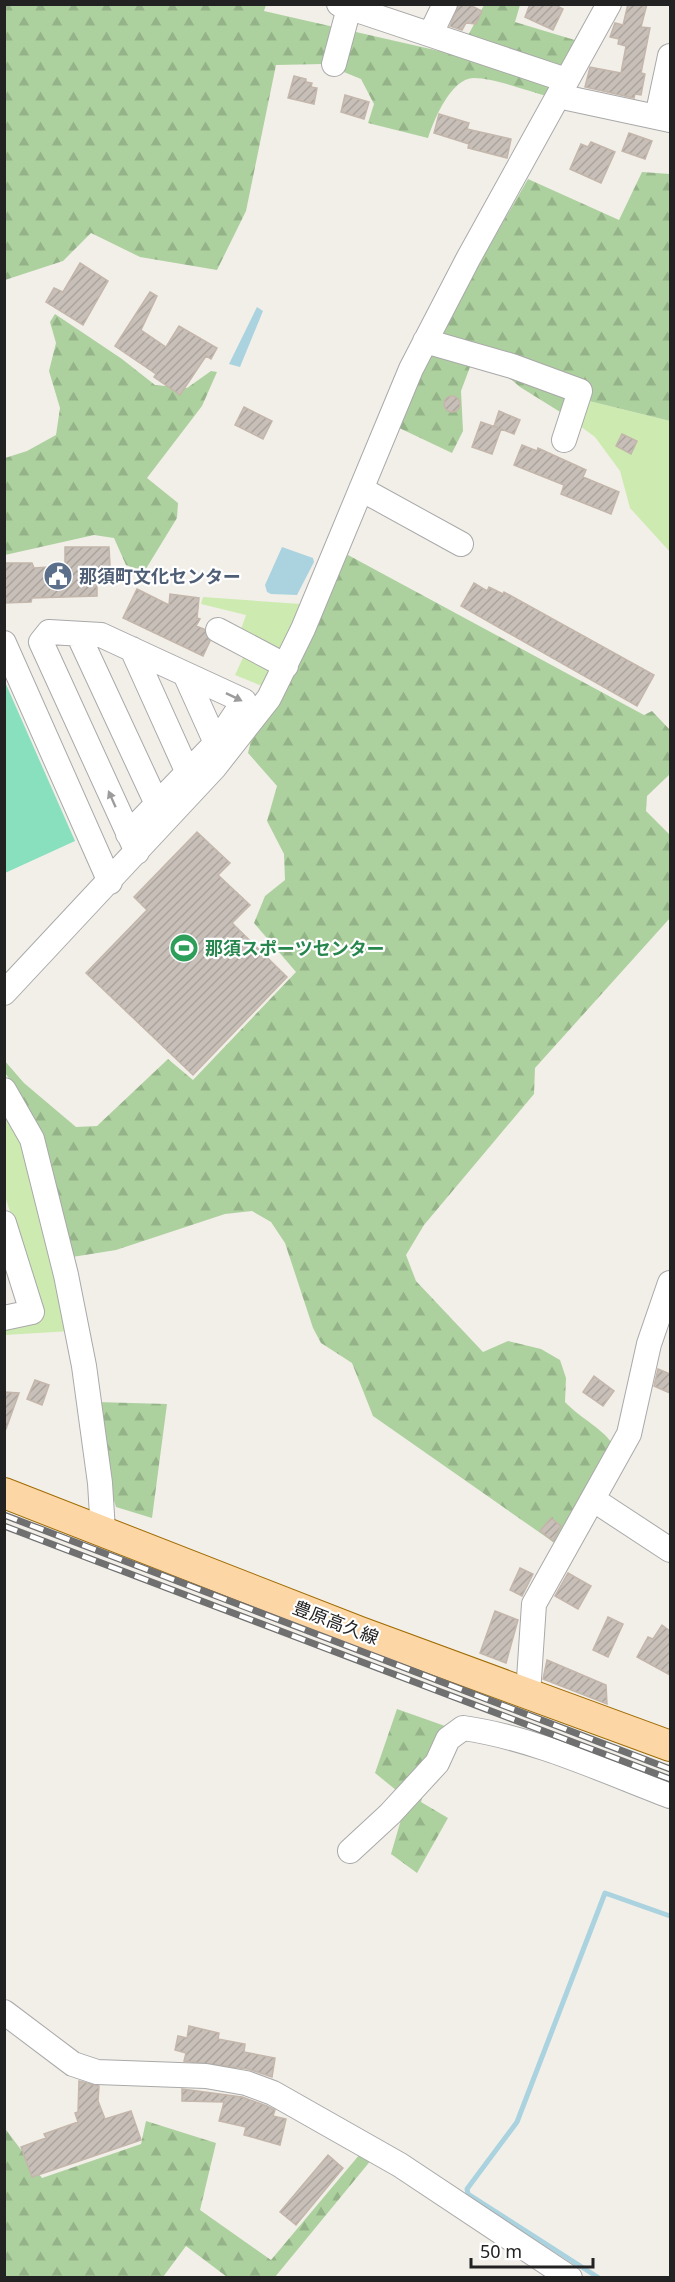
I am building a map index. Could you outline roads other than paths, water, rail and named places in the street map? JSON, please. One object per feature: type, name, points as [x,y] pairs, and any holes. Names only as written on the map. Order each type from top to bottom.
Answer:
[{"type":"main road","name":"豊原高久線","points":[[4,1493],[360,1632],[670,1746]]},
{"type":"street","points":[[431,33],[445,4]]},
{"type":"street","points":[[132,843],[240,737],[269,699],[286,666],[411,369],[609,4]]},
{"type":"street","points":[[334,64],[344,6],[431,33],[562,88],[664,119],[670,56]]},
{"type":"street","points":[[425,341],[512,366],[580,391],[564,440]]},
{"type":"street","points":[[361,489],[461,544]]},
{"type":"street","points":[[218,630],[286,666]]},
{"type":"street","points":[[5,989],[110,882],[158,804],[216,743],[243,701],[101,635],[49,632],[41,642],[132,843]]},
{"type":"street","points":[[78,634],[158,804]]},
{"type":"street","points":[[4,643],[110,882]]},
{"type":"street","points":[[132,649],[188,773]]},
{"type":"street","points":[[186,674],[216,743]]},
{"type":"street","points":[[4,1090],[32,1138],[66,1275],[84,1366],[100,1482],[103,1531]]},
{"type":"street","points":[[4,1223],[32,1312],[4,1318]]},
{"type":"street","points":[[528,1694],[534,1645],[534,1604],[629,1434],[648,1344],[670,1283]]},
{"type":"street","points":[[594,1500],[670,1550]]},
{"type":"street","points":[[350,1851],[398,1806],[437,1762],[448,1739],[463,1728],[483,1731],[540,1748],[670,1796]]},
{"type":"street","points":[[4,2012],[64,2058],[98,2072],[180,2073],[246,2083],[273,2093],[400,2165],[570,2277]]},
{"type":"water","points":[[257,307],[263,311],[240,367],[229,364]]},
{"type":"water","points":[[282,547],[313,558],[314,562],[297,595],[267,592],[265,585]]},
{"type":"waterway","points":[[599,2278],[468,2194],[467,2189],[517,2122],[605,1893],[670,1916]]},
{"type":"railway","points":[[4,1515],[670,1769]]},
{"type":"railway","points":[[4,1526],[670,1779]]},
{"type":"place","name":"那須町文化センター","points":[[58,576]]},
{"type":"place","name":"那須スポーツセンター","points":[[184,948]]}]
